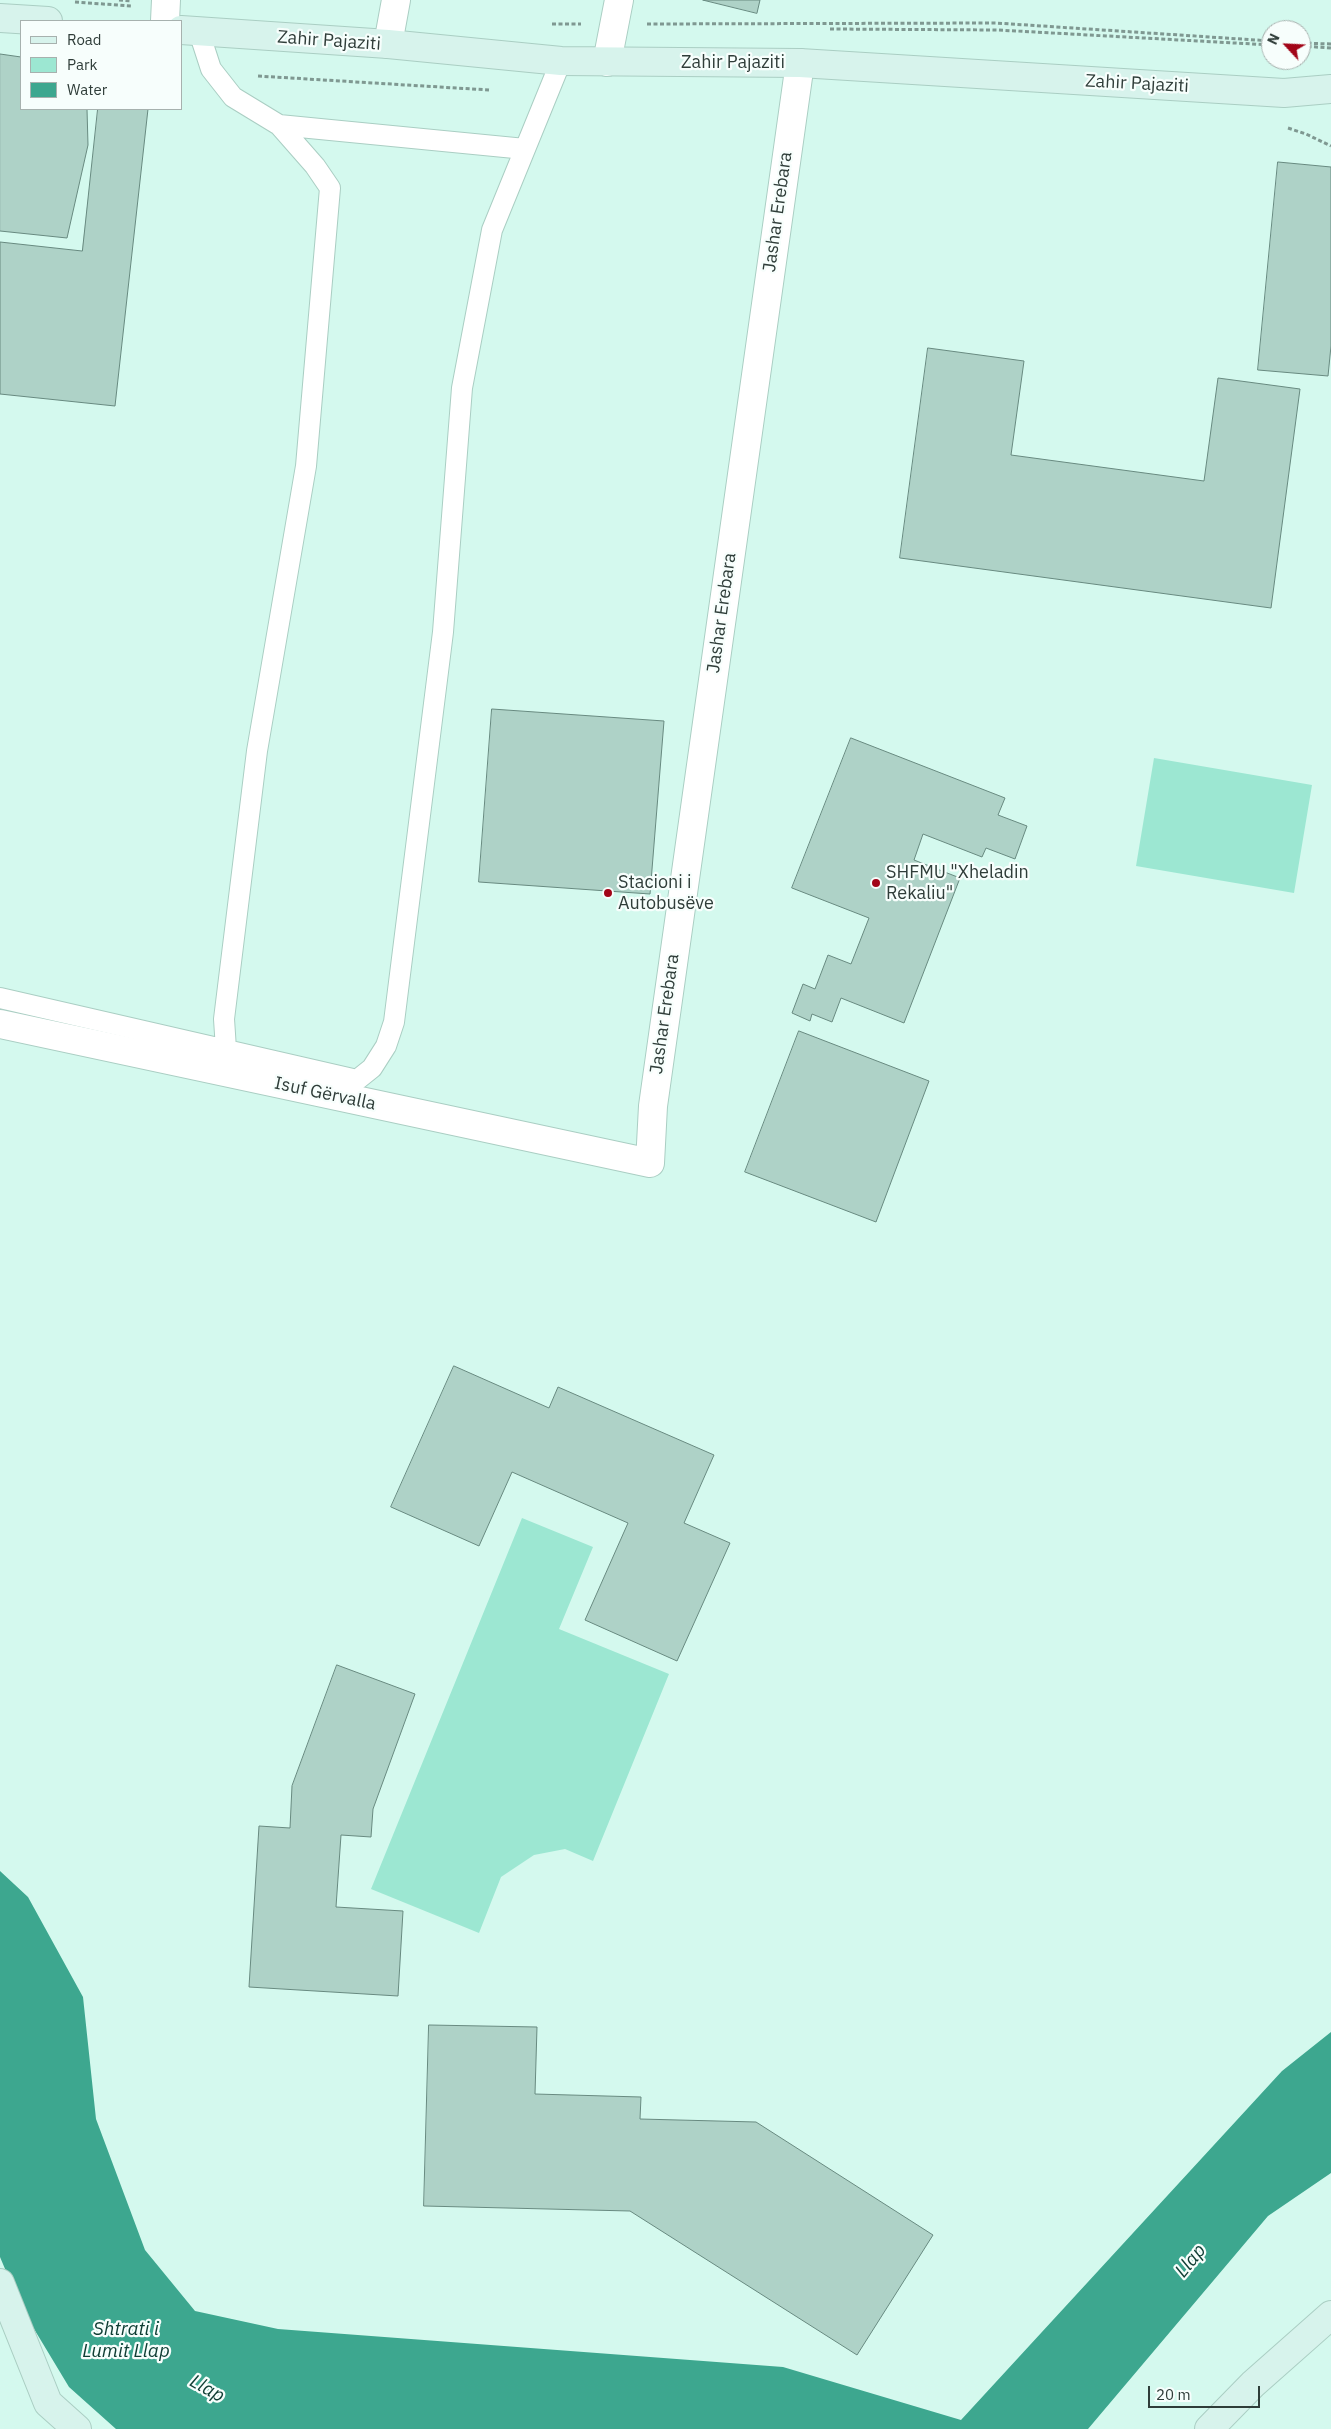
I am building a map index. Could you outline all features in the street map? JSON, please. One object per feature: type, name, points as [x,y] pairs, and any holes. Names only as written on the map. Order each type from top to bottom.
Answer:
[{"type":"main road","name":"Zahir Pajaziti","points":[[174,16],[388,44],[561,61],[800,64],[1284,93],[1331,89]]},
{"type":"main road","points":[[0,18],[32,20]]},
{"type":"main road","name":"Zahir Pajaziti","points":[[1284,93],[1331,106]]},
{"type":"main road","points":[[0,2283],[48,2403],[77,2429]]},
{"type":"main road","points":[[1209,2429],[1253,2384],[1331,2315]]},
{"type":"street","points":[[388,44],[396,0]]},
{"type":"street","points":[[607,62],[617,12]]},
{"type":"street","name":"Jashar Erebara","points":[[650,1163],[652,1106],[800,64]]},
{"type":"street","name":"Isuf Gërvalla","points":[[0,1024],[650,1163]]},
{"type":"lane","points":[[182,27],[233,97],[279,125],[315,166],[330,188],[306,466],[257,751],[224,1019],[226,1049]]},
{"type":"lane","points":[[0,998],[357,1080],[372,1068],[386,1046],[394,1022],[405,948],[414,846],[443,632],[462,388],[492,230],[561,61]]},
{"type":"lane","points":[[279,125],[524,149]]},
{"type":"path","points":[[119,0],[174,16]]},
{"type":"path","points":[[73,1],[174,16]]},
{"type":"path","points":[[617,12],[717,22],[996,23],[1261,40]]},
{"type":"path","points":[[545,23],[617,12],[1261,44]]},
{"type":"path","points":[[1311,44],[1331,46]]},
{"type":"path","points":[[1311,46],[1331,46]]},
{"type":"green space","points":[[1154,758],[1312,785],[1294,893],[1136,866]]},
{"type":"green space","points":[[522,1518],[593,1547],[559,1629],[669,1674],[593,1861],[565,1849],[534,1855],[501,1877],[479,1933],[371,1889]]},
{"type":"water","name":"Shtrati i Lumit Llap","points":[[0,1871],[28,1897],[83,1997],[96,2119],[145,2250],[195,2311],[278,2329],[783,2367],[961,2420],[1282,2071],[1331,2032],[1331,2173],[1268,2216],[1088,2429],[116,2429],[69,2387],[22,2309],[0,2257]]},
{"type":"building","points":[[703,0],[760,0],[757,13]]},
{"type":"building","points":[[0,54],[20,57],[20,110],[87,110],[88,145],[67,238],[0,231]]},
{"type":"building","points":[[98,110],[148,110],[115,406],[0,394],[0,242],[82,251]]},
{"type":"building","points":[[1278,162],[1331,167],[1331,346],[1328,376],[1258,370]]},
{"type":"building","points":[[928,348],[1024,361],[1011,455],[1204,481],[1218,378],[1300,389],[1271,608],[900,558]]},
{"type":"building","points":[[492,709],[664,721],[650,894],[479,882]]},
{"type":"building","name":"SHFMU \"Xheladin Rekaliu\"","points":[[851,738],[1005,798],[998,815],[1027,826],[1015,859],[986,848],[982,857],[923,834],[914,860],[960,878],[904,1023],[841,998],[832,1022],[812,1014],[810,1021],[792,1013],[803,984],[815,989],[828,955],[851,964],[869,918],[792,888]]},
{"type":"building","points":[[799,1031],[929,1081],[876,1222],[745,1172]]},
{"type":"building","points":[[454,1366],[549,1408],[558,1387],[714,1455],[684,1523],[730,1543],[677,1661],[585,1620],[628,1523],[512,1472],[479,1546],[391,1507]]},
{"type":"building","points":[[337,1665],[415,1694],[373,1809],[371,1837],[341,1835],[336,1907],[403,1911],[398,1996],[249,1987],[259,1826],[290,1828],[292,1786]]},
{"type":"building","points":[[429,2025],[537,2027],[535,2094],[641,2097],[640,2119],[756,2122],[933,2235],[857,2355],[630,2211],[424,2206]]},
{"type":"place","name":"SHFMU \"Xheladin Rekaliu\"","points":[[876,883]]},
{"type":"place","name":"Stacioni i Autobusëve","points":[[608,893]]},
{"type":"water label","name":"Llap","points":[[1191,2261]]},
{"type":"water label","name":"Llap","points":[[207,2389]]}]
